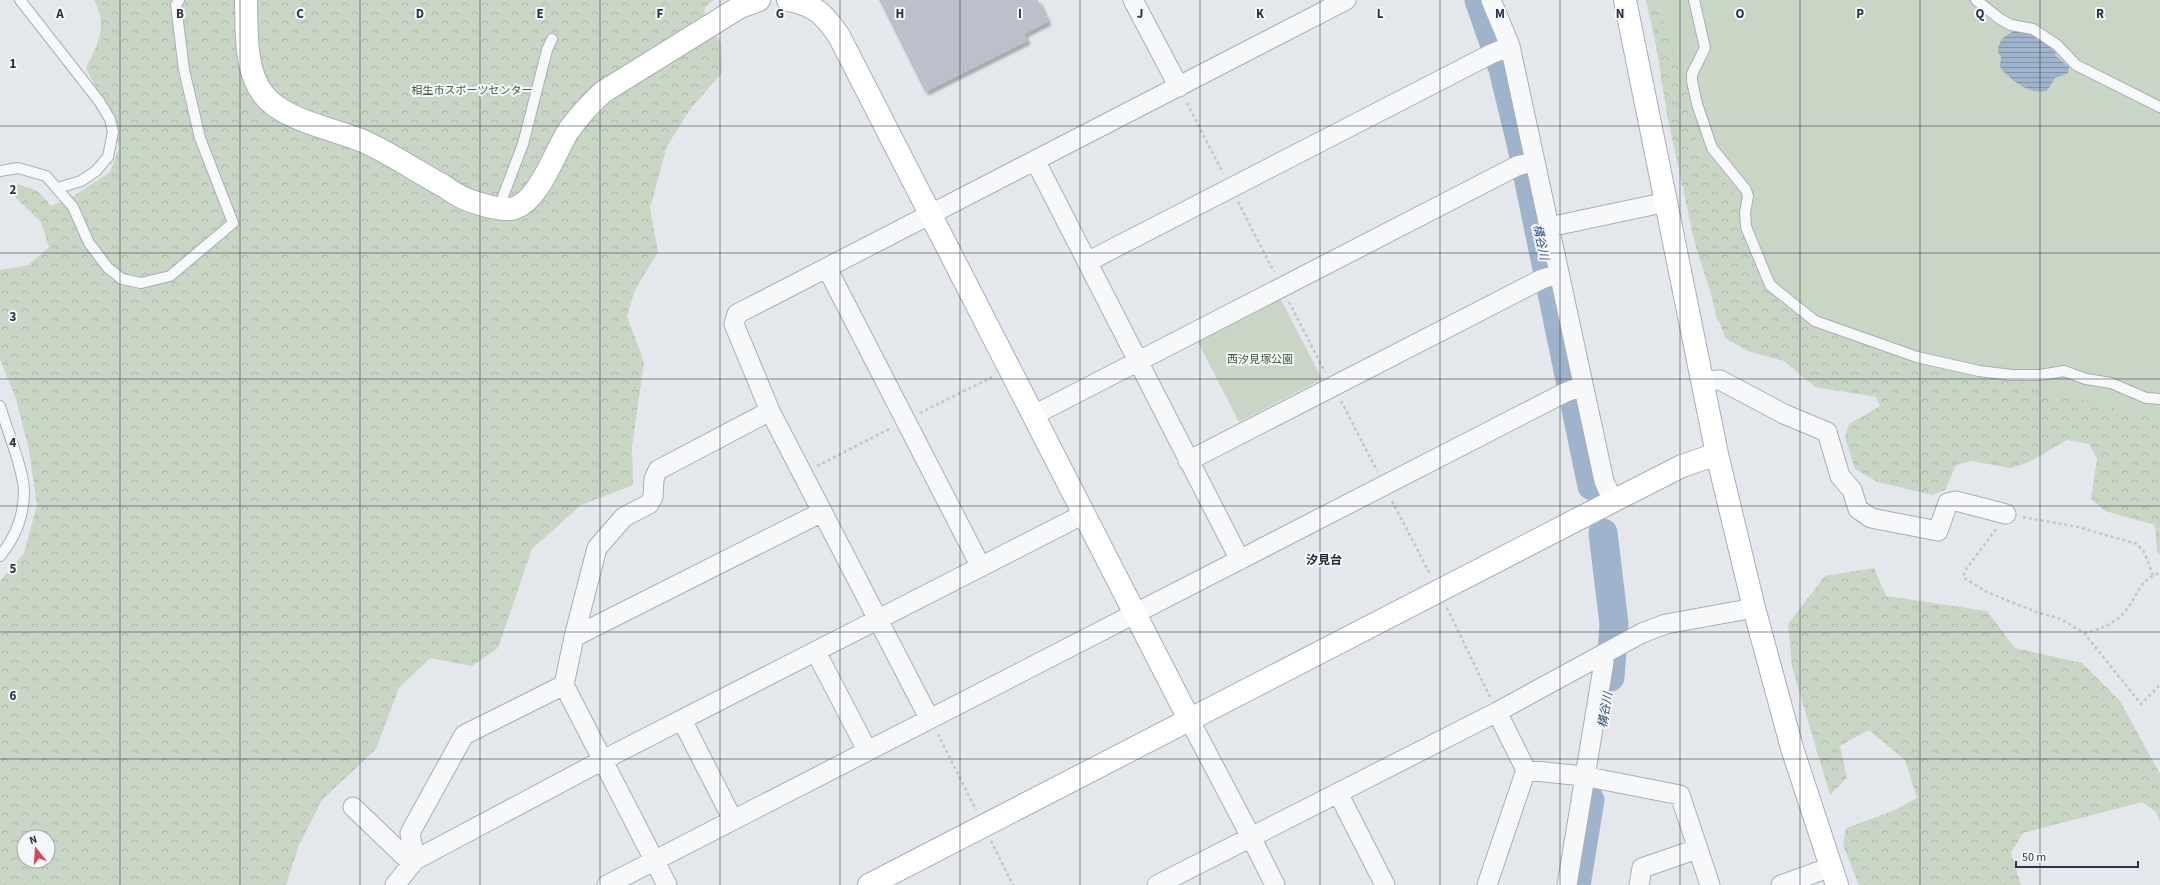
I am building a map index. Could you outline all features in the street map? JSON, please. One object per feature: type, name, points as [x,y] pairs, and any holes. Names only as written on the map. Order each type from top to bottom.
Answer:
[{"type":"street","points":[[246,0],[248,42],[255,80],[263,94],[272,102],[289,114],[364,141],[467,199],[499,207],[514,208],[528,201],[569,131],[586,107],[603,92],[740,7],[759,0]]},
{"type":"street","points":[[788,0],[810,6],[820,11],[840,36],[1189,720],[1251,837],[1274,885]]},
{"type":"street","points":[[1133,0],[1179,87]]},
{"type":"street","points":[[929,718],[770,411],[734,324],[736,314],[1346,0]]},
{"type":"street","points":[[1491,0],[1527,163],[1549,227],[1552,276],[1575,389],[1604,482],[1613,501]]},
{"type":"street","points":[[1625,0],[1717,454],[1754,608],[1792,748],[1834,876],[1781,885]]},
{"type":"street","points":[[1087,262],[1501,50]]},
{"type":"street","points":[[1035,160],[1240,560]]},
{"type":"street","points":[[1034,415],[1527,163]]},
{"type":"street","points":[[1549,227],[1667,202]]},
{"type":"street","points":[[827,268],[981,567]]},
{"type":"street","points":[[1188,460],[1552,276]]},
{"type":"street","points":[[1702,381],[1720,380],[1784,414],[1827,432],[1840,476],[1852,490],[1858,509],[1871,518],[1938,530],[1948,503],[1956,501],[2006,514]]},
{"type":"street","points":[[607,885],[929,718],[1136,614],[1383,484],[1575,389]]},
{"type":"street","points":[[668,885],[564,685],[574,636],[597,548],[624,517],[649,504],[652,497],[654,479],[658,470],[770,411]]},
{"type":"street","points":[[869,885],[891,880],[984,827],[1613,501],[1682,466],[1717,454]]},
{"type":"street","points":[[574,636],[822,512]]},
{"type":"street","points":[[395,885],[415,860],[604,760],[1084,514]]},
{"type":"street","points":[[1157,885],[1497,712],[1611,650],[1666,624],[1754,608]]},
{"type":"street","points":[[1567,885],[1590,778],[1604,662],[1611,650]]},
{"type":"street","points":[[816,652],[867,750]]},
{"type":"street","points":[[415,860],[410,833],[464,735],[564,685]]},
{"type":"street","points":[[1487,885],[1526,770],[1497,712]]},
{"type":"street","points":[[682,720],[732,820]]},
{"type":"street","points":[[1526,770],[1590,778],[1680,795],[1710,885]]},
{"type":"street","points":[[1338,793],[1385,885]]},
{"type":"street","points":[[353,807],[404,856],[415,860]]},
{"type":"street","points":[[1639,885],[1642,868],[1697,849]]},
{"type":"lane","points":[[20,0],[99,100],[110,119],[114,132],[108,157],[96,171],[81,181],[58,188]]},
{"type":"lane","points":[[0,171],[18,168],[32,170],[46,176],[73,207],[89,244],[108,268],[122,279],[141,283],[170,276],[233,224],[200,138],[184,70],[176,5],[179,0]]},
{"type":"lane","points":[[1694,0],[1705,48],[1692,74],[1697,104],[1712,148],[1746,190],[1748,196],[1745,213],[1746,227],[1770,285],[1815,321],[1917,357],[1979,371],[2012,375],[2040,375],[2064,371],[2086,379],[2111,384],[2146,398],[2160,399]]},
{"type":"lane","points":[[1976,0],[2000,19],[2011,25],[2033,29],[2057,45],[2076,65],[2160,107]]},
{"type":"lane","points":[[499,207],[523,144],[547,50],[552,39]]},
{"type":"lane","points":[[0,406],[24,491],[18,527],[9,545],[0,556]]},
{"type":"path","points":[[2153,575],[2144,552],[2137,544],[2078,527],[2006,514],[1964,572],[1964,578],[1987,592],[2036,612],[2061,619],[2084,633],[2141,704],[2160,685]]},
{"type":"path","points":[[2084,633],[2103,628],[2121,616],[2144,582],[2153,575],[2160,573]]},
{"type":"path","points":[[929,718],[1013,885]]},
{"type":"green space","name":"相生市スポーツセンター","points":[[94,0],[714,0],[705,7],[704,23],[721,42],[722,73],[691,108],[667,146],[650,208],[658,252],[635,290],[627,316],[644,362],[632,447],[633,485],[581,505],[532,549],[498,648],[472,666],[430,658],[399,688],[376,749],[322,800],[299,845],[286,885],[0,885],[0,581],[24,553],[37,505],[29,450],[16,399],[0,359],[0,270],[28,265],[49,247],[41,222],[15,197],[17,184],[38,191],[51,206],[72,197],[110,172],[119,148],[112,119],[86,68],[100,35],[100,18]]},
{"type":"green space","points":[[1646,0],[2160,0],[2160,452],[1734,337],[1717,320]]},
{"type":"green space","points":[[1649,0],[1659,0],[1664,26],[1687,89],[1688,116],[1702,153],[1734,194],[1777,296],[1873,345],[1913,363],[1961,378],[2015,376],[2034,390],[2105,404],[2123,412],[2149,412],[2160,415],[2160,555],[2157,551],[2155,525],[2105,511],[2091,499],[2097,459],[2089,444],[2067,440],[2027,463],[2010,468],[1972,461],[1956,465],[1945,490],[1932,495],[1878,482],[1855,469],[1845,437],[1849,424],[1880,406],[1876,397],[1815,387],[1784,361],[1748,351],[1725,338],[1695,244],[1667,115]]},
{"type":"green space","name":"西汐見塚公園","points":[[1280,298],[1322,379],[1239,422],[1197,340]]},
{"type":"green space","points":[[1874,568],[1886,596],[1987,611],[2015,648],[2082,663],[2120,701],[2160,774],[2160,822],[2156,812],[2142,802],[2023,833],[2011,853],[2021,885],[1859,885],[1843,845],[1846,828],[1893,811],[1917,798],[1905,760],[1869,730],[1840,746],[1847,778],[1830,795],[1792,667],[1788,624],[1825,576]]},
{"type":"water","points":[[2018,30],[2039,36],[2054,47],[2056,56],[2069,67],[2068,73],[2055,78],[2047,91],[2040,92],[2027,89],[2009,77],[2000,67],[2001,57],[1998,52],[1998,47],[2001,40],[2010,33]]},
{"type":"building","points":[[879,0],[1038,0],[1048,22],[1024,34],[1027,41],[925,92]]},
{"type":"waterway","name":"構谷川","points":[[1479,0],[1503,69],[1521,143],[1592,486]]},
{"type":"waterway","name":"構谷川","points":[[1603,533],[1614,624],[1610,677]]},
{"type":"waterway","name":"構谷川","points":[[1576,885],[1590,800]]},
{"type":"district","name":"汐見台","points":[[1324,560]]}]
